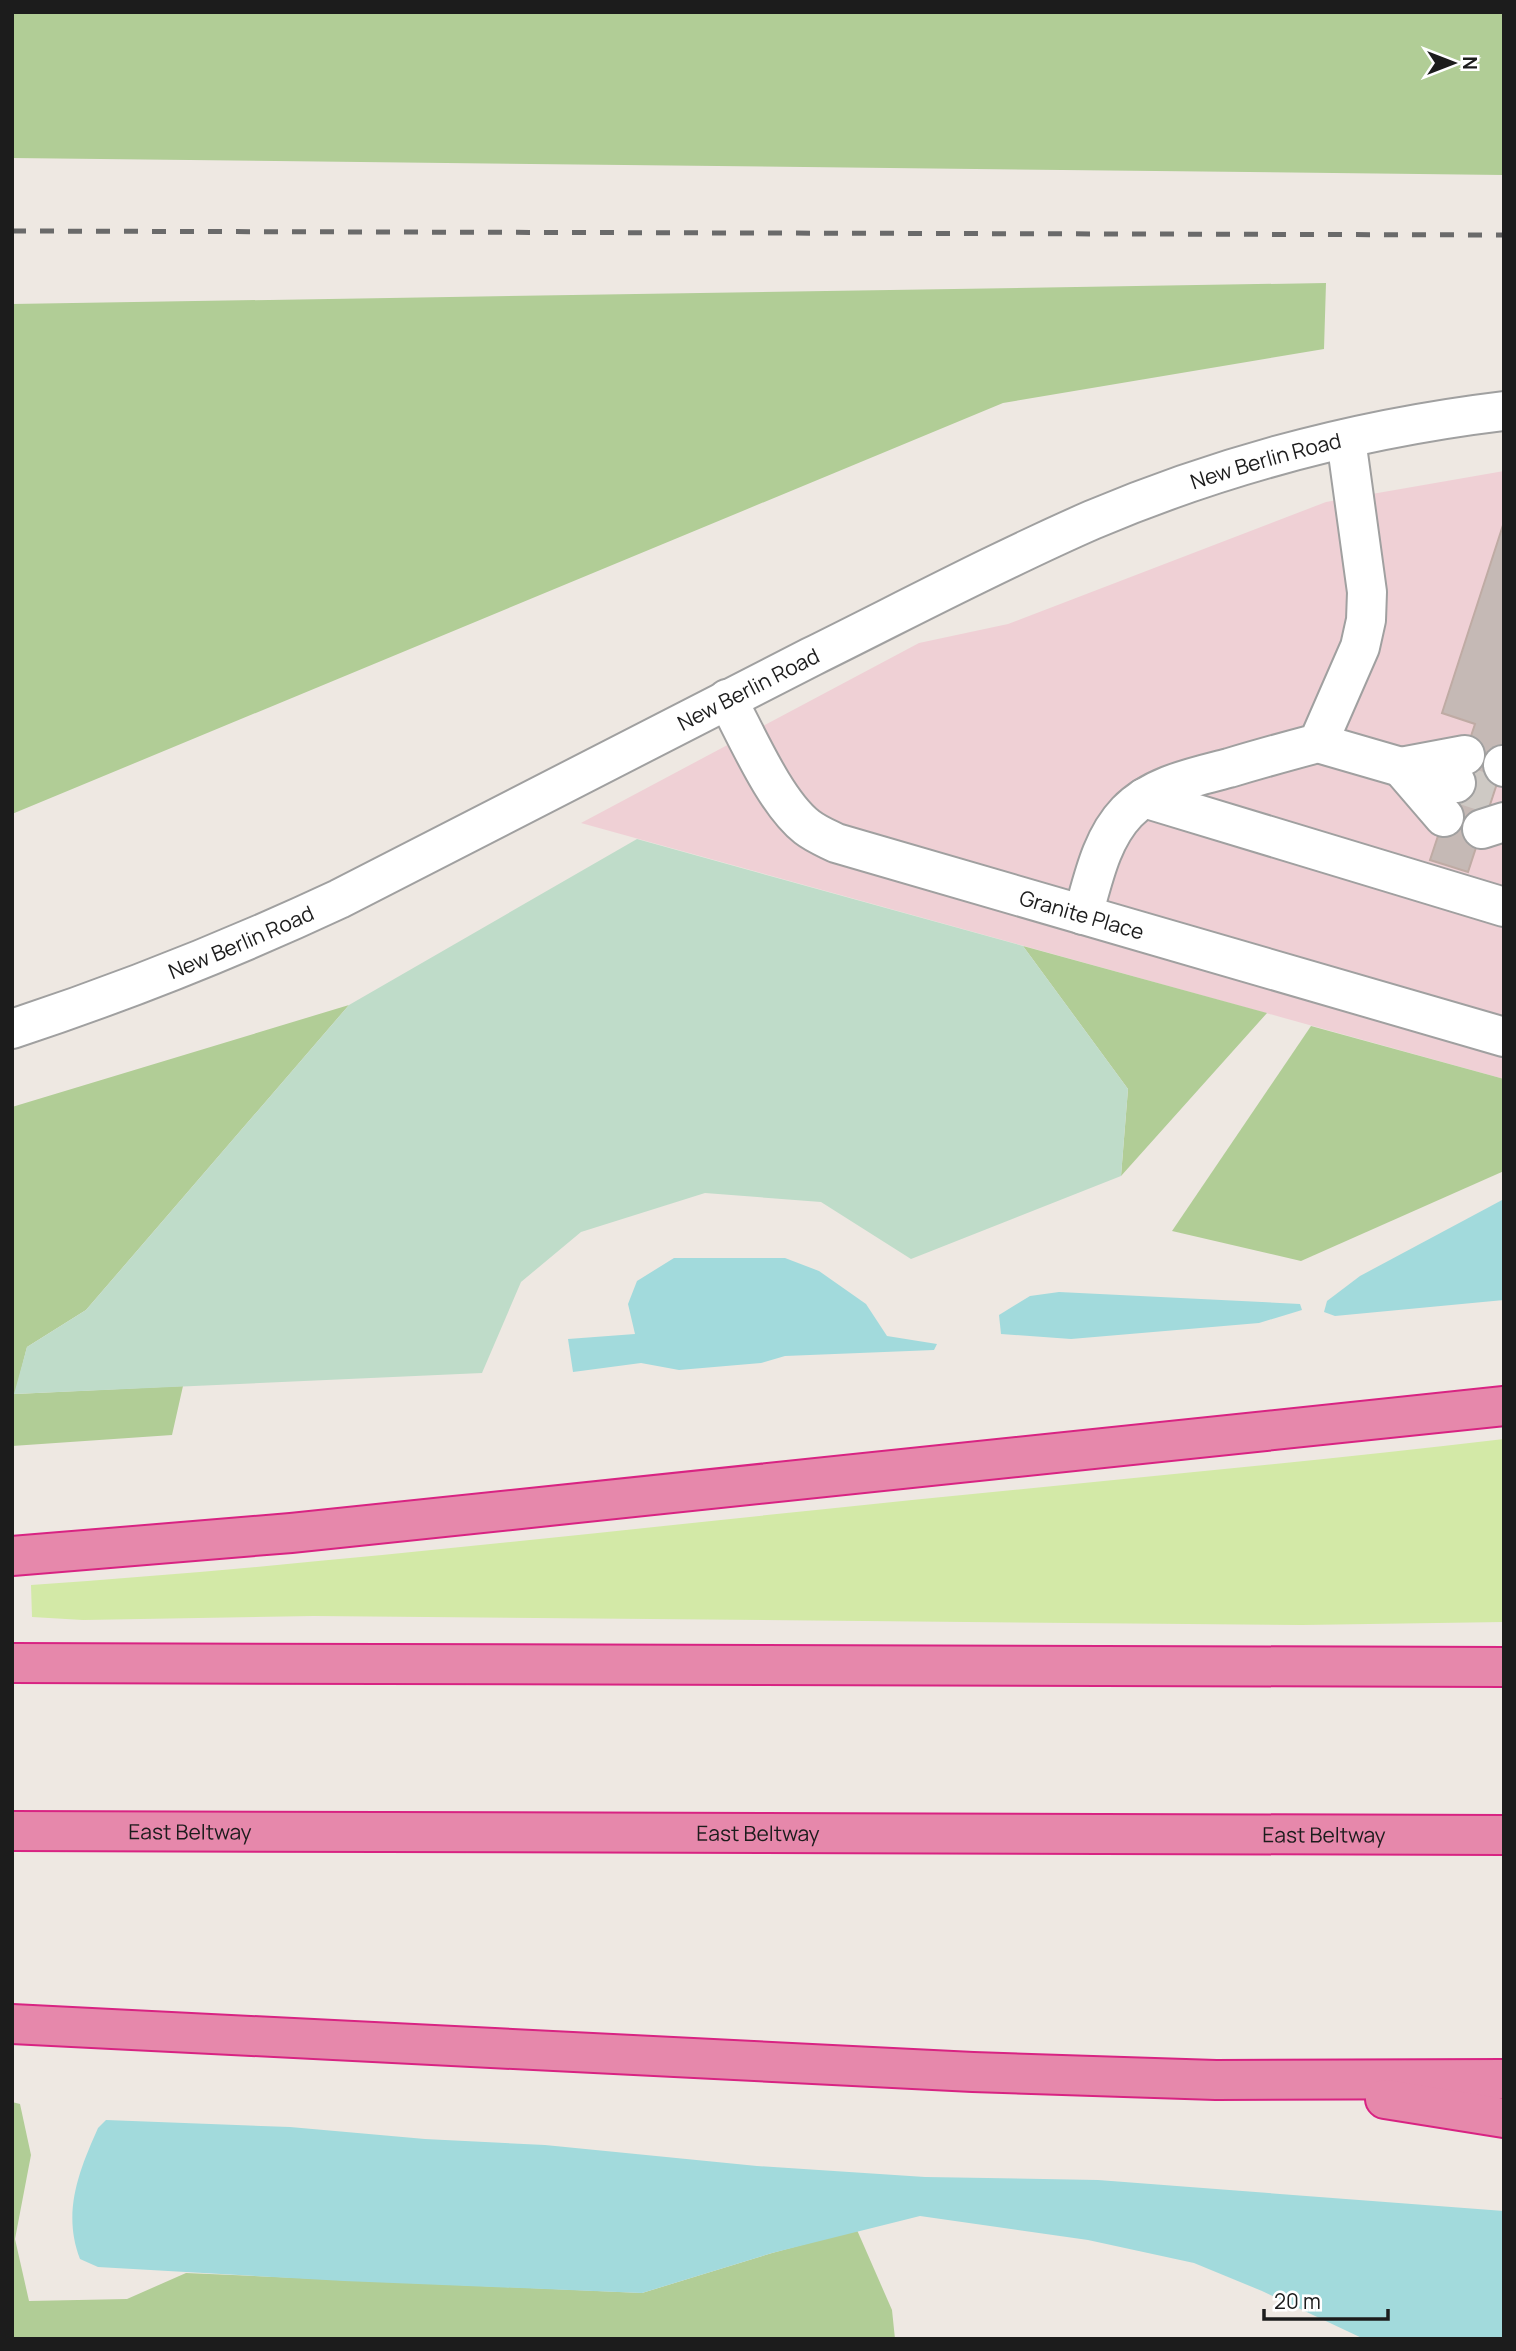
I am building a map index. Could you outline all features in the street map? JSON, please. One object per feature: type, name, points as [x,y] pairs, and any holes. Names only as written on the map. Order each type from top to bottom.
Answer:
[{"type":"highway","points":[[12,1556],[291,1534],[1504,1404]]},
{"type":"highway","points":[[12,1663],[1504,1667]]},
{"type":"highway","name":"East Beltway","points":[[12,1830],[1504,1835]]},
{"type":"highway","points":[[12,2024],[973,2072],[1216,2080],[1504,2079]]},
{"type":"highway","points":[[1216,2080],[1407,2102],[1504,2118]]},
{"type":"street","name":"New Berlin Road","points":[[12,1029],[167,975],[339,899],[727,699],[972,576],[1092,520],[1209,477],[1346,439],[1504,411]]},
{"type":"street","points":[[1318,743],[1360,647],[1366,620],[1367,592],[1346,439]]},
{"type":"street","name":"Granite Place","points":[[727,699],[782,796],[805,826],[818,835],[858,851],[1504,1037]]},
{"type":"street","points":[[1083,915],[1096,869],[1105,848],[1127,812],[1144,798],[1174,783],[1318,743],[1455,785]]},
{"type":"street","points":[[1144,798],[1504,907]]},
{"type":"shaded area","points":[[1504,471],[1504,1079],[581,823],[919,643],[1008,624],[1326,502]]},
{"type":"green space","points":[[12,12],[1504,12],[1504,175],[12,158]]},
{"type":"green space","points":[[1326,283],[1324,349],[1003,403],[12,814],[12,304]]},
{"type":"green space","points":[[637,839],[1023,946],[1128,1089],[1121,1176],[911,1259],[821,1202],[705,1193],[581,1232],[521,1282],[482,1373],[14,1394],[27,1347],[86,1310],[349,1005]]},
{"type":"green space","points":[[1023,946],[1267,1013],[1121,1176],[1128,1089]]},
{"type":"green space","points":[[349,1005],[86,1310],[27,1347],[15,1394],[183,1386],[172,1435],[12,1446],[12,1107]]},
{"type":"green space","points":[[1311,1026],[1504,1079],[1504,1171],[1301,1261],[1172,1231]]},
{"type":"green space","points":[[1504,1439],[1504,1622],[1302,1625],[314,1616],[83,1620],[32,1617],[31,1585],[424,1551]]},
{"type":"green space","points":[[12,2102],[20,2104],[31,2155],[15,2239],[29,2301],[127,2299],[186,2273],[642,2293],[857,2230],[892,2310],[895,2339],[12,2339]]},
{"type":"water","points":[[1504,1199],[1504,1300],[1335,1316],[1324,1312],[1327,1301],[1360,1276]]},
{"type":"water","points":[[674,1258],[785,1258],[819,1271],[866,1304],[887,1336],[937,1344],[934,1350],[785,1356],[761,1363],[679,1370],[641,1363],[573,1372],[568,1339],[635,1334],[628,1304],[637,1281]]},
{"type":"water","points":[[1059,1292],[1300,1304],[1302,1310],[1259,1323],[1071,1339],[1001,1334],[999,1315],[1030,1296]]},
{"type":"water","points":[[106,2120],[290,2127],[425,2139],[545,2145],[757,2166],[925,2177],[1098,2180],[1504,2211],[1504,2339],[1364,2339],[1262,2291],[1194,2263],[1088,2240],[920,2216],[772,2253],[642,2293],[344,2281],[98,2267],[80,2259],[75,2242],[73,2208],[85,2160],[98,2128]]},
{"type":"building","points":[[1504,522],[1504,762],[1468,872],[1430,860],[1475,724],[1442,713]]},
{"type":"tunnel","points":[[1456,783],[1493,795]]},
{"type":"railway","points":[[12,231],[1504,235]]}]
